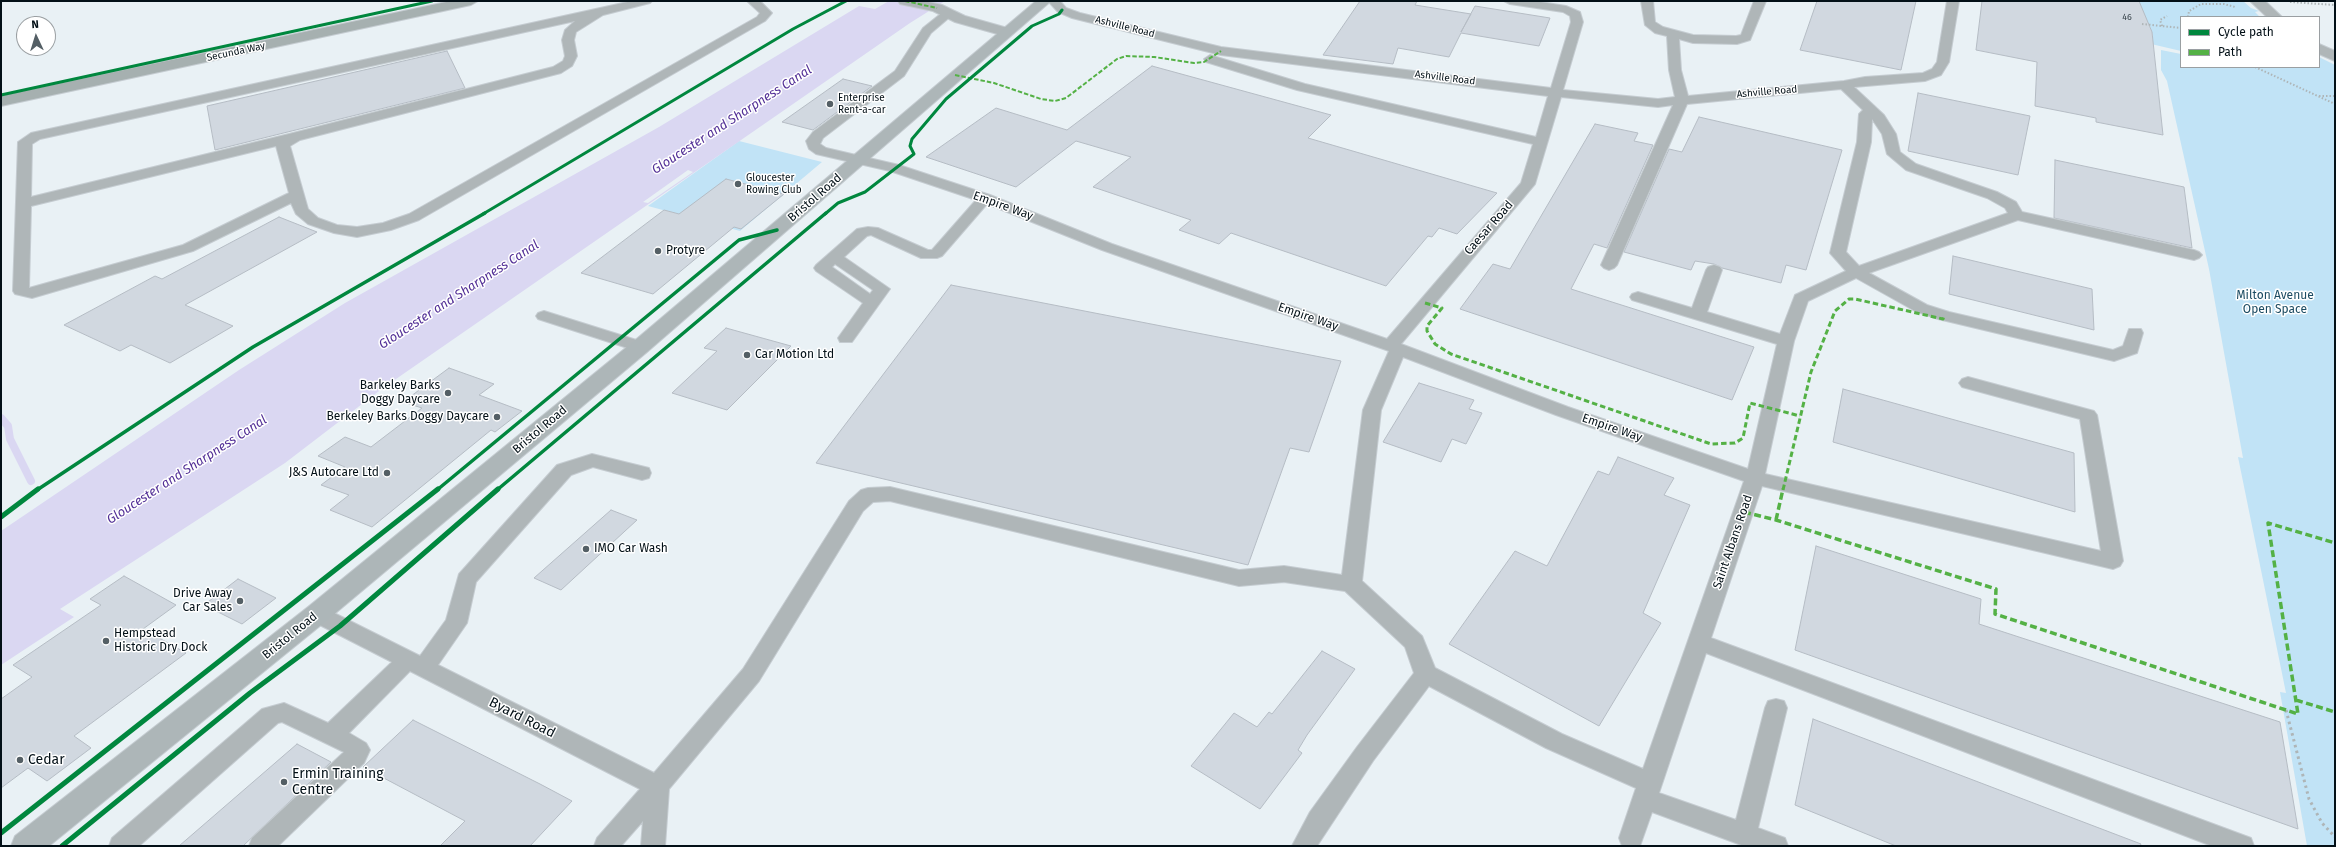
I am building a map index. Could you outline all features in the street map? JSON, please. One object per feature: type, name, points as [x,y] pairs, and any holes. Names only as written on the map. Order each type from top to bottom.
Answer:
[{"type":"main road","name":"Secunda Way","points":[[1,101],[471,1]]},
{"type":"street","points":[[905,1],[939,10],[1006,32]]},
{"type":"street","name":"Bristol Road","points":[[26,846],[317,614],[640,346],[1044,1]]},
{"type":"street","points":[[2257,1],[2274,16]]},
{"type":"street","points":[[2320,48],[2335,56]]},
{"type":"lane","points":[[296,195],[188,248],[32,293],[21,291],[25,142],[36,136],[499,33],[599,13],[646,1]]},
{"type":"lane","points":[[295,137],[283,145],[301,211],[313,221],[334,229],[357,232],[386,227],[414,217],[761,19],[766,13],[753,1]]},
{"type":"lane","name":"Ashville Road","points":[[1054,1],[1062,10],[1076,16],[1220,50],[1556,92],[1658,103],[1844,86],[1865,80],[1924,77],[1937,72],[1943,62],[1953,1]]},
{"type":"lane","name":"Caesar Road","points":[[1351,584],[1372,410],[1394,347],[1528,184],[1577,22],[1576,14],[1552,6],[1510,1]]},
{"type":"lane","points":[[1647,1],[1649,23],[1659,30],[1673,35],[1694,38],[1737,40],[1746,36],[1760,1]]},
{"type":"lane","name":"Empire Way","points":[[939,10],[900,74],[814,141],[814,146],[821,151],[894,168],[985,198],[1107,246],[1394,347],[1562,411],[1755,478],[2113,561],[2088,415],[1968,383]]},
{"type":"lane","points":[[23,203],[295,137],[557,70],[568,63],[571,56],[568,40],[571,30],[599,13]]},
{"type":"lane","points":[[1609,265],[1682,100],[1676,70],[1673,35]]},
{"type":"lane","points":[[1210,59],[1302,87],[1540,142]]},
{"type":"lane","points":[[1844,86],[1876,114],[1889,134],[1894,154],[1911,167],[1992,195],[2011,205],[2017,215],[2194,255]]},
{"type":"lane","points":[[1876,114],[1866,114],[1864,142],[1838,253],[1856,272],[1921,308],[1944,316],[2114,356],[2131,349],[2135,333]]},
{"type":"lane","points":[[846,338],[872,302],[822,268],[862,232],[868,230],[926,255],[937,253],[985,198]]},
{"type":"lane","name":"Saint Albans Road","points":[[1631,838],[1755,478],[1786,342],[1801,298],[1856,272],[2017,215]]},
{"type":"lane","points":[[1698,315],[1714,270]]},
{"type":"lane","points":[[1638,297],[1786,342]]},
{"type":"lane","points":[[544,316],[640,346]]},
{"type":"lane","points":[[331,735],[416,664],[456,623],[466,579],[564,470],[592,460],[642,473]]},
{"type":"lane","points":[[606,846],[751,675],[856,506],[868,495],[890,494],[1239,578],[1284,574],[1351,584],[1414,642],[1426,674],[1647,791],[1744,835],[1776,846]]},
{"type":"lane","name":"Byard Road","points":[[317,614],[656,786]]},
{"type":"lane","points":[[1699,642],[2242,846]]},
{"type":"lane","points":[[1304,846],[1319,820],[1365,754],[1426,674]]},
{"type":"lane","points":[[1744,835],[1776,708]]},
{"type":"lane","points":[[121,846],[276,713],[284,712],[354,746],[358,750],[356,756],[261,846]]},
{"type":"lane","points":[[653,846],[656,786]]},
{"type":"path","points":[[2149,1],[2154,1]]},
{"type":"path","points":[[2285,2],[2335,5]]},
{"type":"path","points":[[2188,16],[2189,11],[2201,4],[2224,4],[2240,10]]},
{"type":"path","points":[[2162,26],[2160,20],[2167,16]]},
{"type":"path","points":[[2142,24],[2180,28]]},
{"type":"path","points":[[2257,68],[2335,104]]},
{"type":"path","points":[[2318,96],[2335,96]]},
{"type":"path","points":[[2286,710],[2301,773],[2310,799],[2322,823],[2335,836]]},
{"type":"green space","points":[[2117,1],[2243,1],[2251,8],[2259,11],[2255,12],[2259,16],[2180,16],[2180,51],[2100,32],[2117,31],[2153,36],[2150,27]]},
{"type":"green space","name":"Milton Avenue Open Space","points":[[2161,50],[2180,54],[2180,68],[2320,68],[2320,58],[2335,65],[2335,846],[2307,846],[2280,692],[2286,693],[2238,457],[2243,458],[2209,269],[2167,81],[2161,70]]},
{"type":"green space","name":"Gloucester Rowing Club","points":[[739,141],[822,162],[740,231],[648,206]]},
{"type":"water","name":"Gloucester and Sharpness Canal","points":[[889,1],[945,1],[910,23],[383,388],[285,463],[60,609],[74,617],[1,665],[1,531],[239,370],[345,303],[659,127],[859,6],[875,9]]},
{"type":"pier","points":[[688,170],[693,172],[648,203],[643,202]]},
{"type":"building","points":[[1360,1],[1417,1],[1415,5],[1471,14],[1475,6],[1550,18],[1539,46],[1461,33],[1449,57],[1398,48],[1393,64],[1323,55]]},
{"type":"building","points":[[1817,1],[1916,1],[1901,70],[1800,50]]},
{"type":"building","points":[[1982,1],[2139,1],[2152,32],[2163,135],[2096,122],[2096,118],[2035,106],[2037,62],[1976,50]]},
{"type":"building","points":[[447,51],[465,88],[215,150],[207,106]]},
{"type":"building","points":[[1152,66],[1331,115],[1308,138],[1497,193],[1457,234],[1439,228],[1432,237],[1428,236],[1386,286],[1231,233],[1219,244],[1179,230],[1191,220],[1093,187],[1131,157],[1076,141],[1016,187],[926,157],[996,108],[1067,130]]},
{"type":"building","name":"Enterprise Rent-a-car","points":[[843,79],[872,86],[813,130],[782,122]]},
{"type":"building","points":[[1918,93],[2030,116],[2018,175],[1908,151]]},
{"type":"building","points":[[1699,117],[1842,150],[1806,270],[1786,265],[1781,283],[1722,268],[1714,264],[1695,261],[1691,270],[1624,252],[1669,149],[1682,152]]},
{"type":"building","points":[[1595,124],[1638,133],[1634,141],[1653,145],[1607,248],[1594,244],[1571,289],[1754,347],[1732,400],[1460,309],[1493,264],[1510,269]]},
{"type":"building","points":[[2055,160],[2184,187],[2192,248],[2054,218]]},
{"type":"building","name":"Protyre","points":[[726,179],[784,194],[741,229],[734,227],[653,294],[581,273],[664,210],[679,214]]},
{"type":"building","points":[[279,217],[317,232],[185,305],[233,326],[170,363],[131,345],[120,351],[64,325],[155,276],[162,279]]},
{"type":"building","points":[[1953,256],[2092,289],[2094,330],[1949,294]]},
{"type":"building","points":[[951,285],[1341,361],[1309,452],[1290,448],[1248,565],[816,463]]},
{"type":"building","points":[[726,328],[791,346],[727,410],[672,393],[717,351],[704,348]]},
{"type":"building","points":[[449,368],[494,384],[479,395],[522,411],[495,432],[491,430],[372,527],[330,510],[349,495],[321,485],[345,467],[318,456],[345,437],[371,447],[422,408],[403,402]]},
{"type":"building","points":[[1419,383],[1474,400],[1469,409],[1482,413],[1466,444],[1452,439],[1441,462],[1383,442]]},
{"type":"building","points":[[1843,389],[2074,453],[2075,512],[1833,442]]},
{"type":"building","points":[[1618,457],[1674,478],[1664,495],[1690,505],[1643,613],[1661,623],[1599,726],[1449,644],[1515,551],[1547,566],[1598,471],[1609,475]]},
{"type":"building","name":"IMO Car Wash","points":[[611,510],[637,520],[561,590],[534,578]]},
{"type":"building","points":[[1816,546],[1981,599],[1979,624],[2280,722],[2298,829],[1795,650]]},
{"type":"building","name":"Hempstead Historic Dry Dock","points":[[124,576],[176,605],[143,629],[186,653],[74,736],[91,748],[47,781],[28,768],[1,788],[1,699],[32,677],[13,665],[101,605],[90,599]]},
{"type":"building","name":"Drive Away Car Sales","points":[[238,579],[276,598],[242,624],[204,605]]},
{"type":"building","points":[[1322,651],[1355,669],[1307,735],[1298,750],[1302,753],[1260,809],[1191,766],[1234,713],[1257,727],[1269,712],[1272,714]]},
{"type":"building","points":[[1813,719],[2141,844],[2140,846],[1896,846],[1795,805]]},
{"type":"building","points":[[413,720],[572,801],[530,846],[440,846],[465,821],[363,767]]},
{"type":"building","name":"Ermin Training Centre","points":[[297,744],[331,762],[243,846],[179,846]]},
{"type":"waterway","points":[[1,418],[8,426],[10,439],[31,481]]},
{"type":"marked path","points":[[905,1],[937,8]]},
{"type":"marked path","points":[[955,75],[994,83],[1041,99],[1055,101],[1066,98],[1117,59],[1126,56],[1154,57],[1194,63],[1204,62],[1221,51]]},
{"type":"marked path","points":[[1776,520],[1811,372],[1820,345],[1835,311],[1849,299],[1855,299],[1943,319],[1944,316]]},
{"type":"marked path","points":[[1425,303],[1442,308],[1427,326],[1427,331],[1435,344],[1451,354],[1711,444],[1735,443],[1743,438],[1750,403],[1800,416]]},
{"type":"marked path","points":[[1744,512],[1776,520],[1996,589],[1995,614],[2298,714],[2268,523],[2335,543]]},
{"type":"marked path","points":[[2296,700],[2335,712]]},
{"type":"cycle path","points":[[1,95],[432,1]]},
{"type":"cycle path","points":[[1,517],[22,500],[253,347],[583,156],[793,29],[846,1]]},
{"type":"cycle path","points":[[62,846],[250,693],[340,626],[505,483],[838,203],[865,192],[914,154],[910,146],[912,139],[946,99],[1032,26],[1059,14],[1062,10]]},
{"type":"cycle path","points":[[1,833],[391,528],[739,240],[777,230]]},
{"type":"place","name":"Enterprise Rent-a-car","points":[[830,104]]},
{"type":"place","name":"Gloucester Rowing Club","points":[[738,184]]},
{"type":"place","name":"Protyre","points":[[658,251]]},
{"type":"place","name":"Car Motion Ltd","points":[[747,355]]},
{"type":"place","name":"Barkeley Barks Doggy Daycare","points":[[448,393]]},
{"type":"place","name":"Berkeley Barks Doggy Daycare","points":[[497,417]]},
{"type":"place","name":"J&S Autocare Ltd","points":[[387,473]]},
{"type":"place","name":"IMO Car Wash","points":[[586,549]]},
{"type":"place","name":"Drive Away Car Sales","points":[[240,601]]},
{"type":"place","name":"Hempstead Historic Dry Dock","points":[[106,641]]},
{"type":"place","name":"Cedar","points":[[20,760]]},
{"type":"place","name":"Ermin Training Centre","points":[[284,782]]}]
